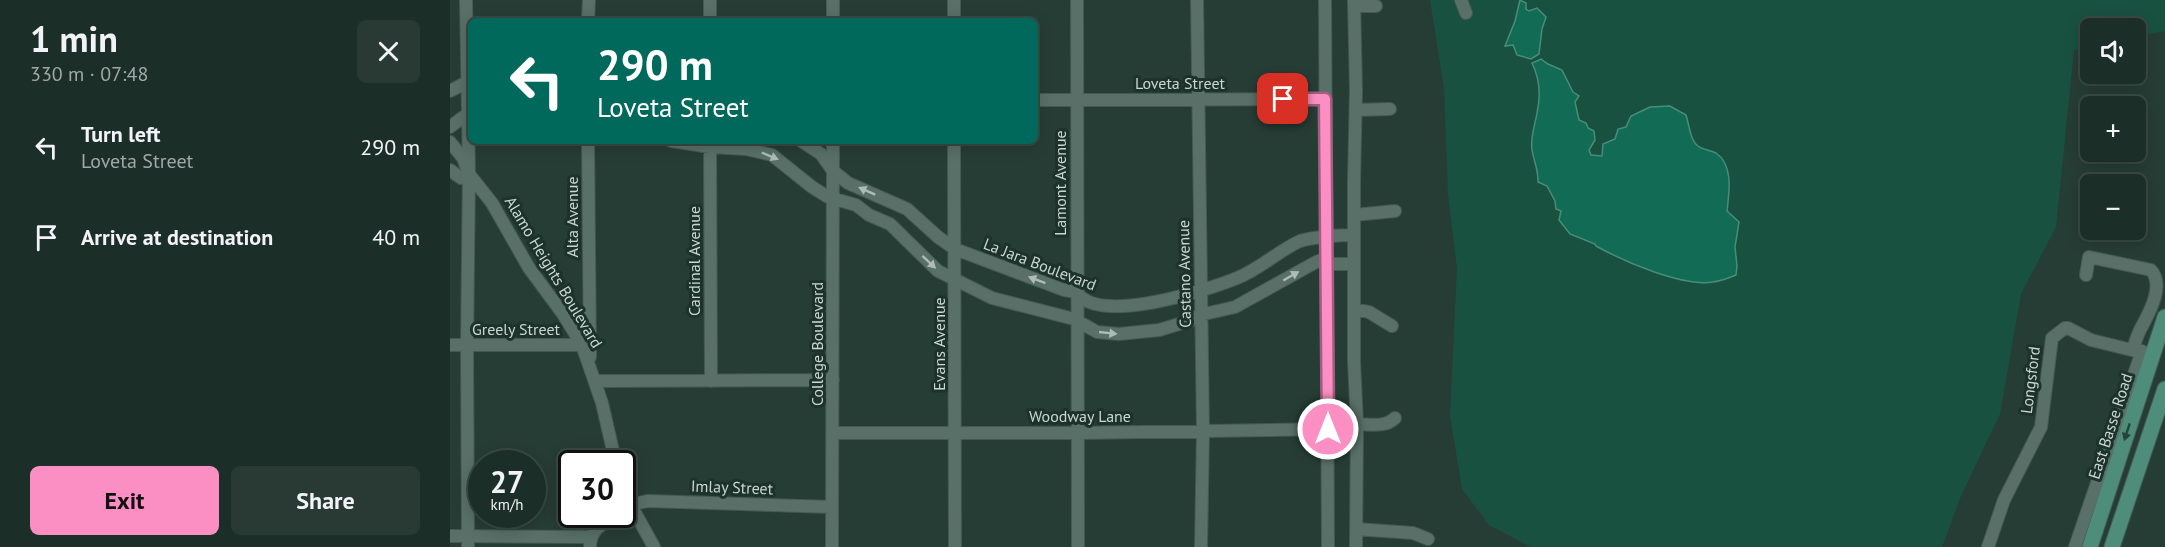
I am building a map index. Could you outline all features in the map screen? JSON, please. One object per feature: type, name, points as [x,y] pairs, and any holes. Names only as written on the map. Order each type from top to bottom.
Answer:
[{"type":"main road","name":"East Basse Road","points":[[2090,547],[2142,352],[2165,317]]},
{"type":"main road","points":[[2112,547],[2165,389]]},
{"type":"street","points":[[466,0],[468,54]]},
{"type":"street","points":[[588,18],[589,0]]},
{"type":"street","points":[[710,0],[710,18]]},
{"type":"street","points":[[833,0],[833,18]]},
{"type":"street","points":[[954,0],[954,18]]},
{"type":"street","name":"Lamont Avenue","points":[[1077,0],[1078,547]]},
{"type":"street","name":"Castano Avenue","points":[[1197,0],[1203,431],[1202,547]]},
{"type":"street","points":[[1325,0],[1328,547]]},
{"type":"street","points":[[1461,0],[1466,13]]},
{"type":"street","points":[[1356,547],[1354,3],[1376,6]]},
{"type":"street","points":[[450,91],[468,82]]},
{"type":"street","name":"Loveta Street","points":[[1038,100],[1325,99]]},
{"type":"street","points":[[1356,110],[1390,110]]},
{"type":"street","points":[[450,127],[468,114]]},
{"type":"street","name":"Alamo Heights Boulevard","points":[[450,142],[463,158],[469,174],[492,202],[529,268],[563,314],[582,345],[596,381],[613,450]]},
{"type":"street","points":[[468,541],[469,144]]},
{"type":"street","name":"Alta Avenue","points":[[588,144],[590,364]]},
{"type":"street","points":[[710,144],[772,155],[812,187],[833,199],[856,205],[869,215],[890,224],[938,271],[992,298],[1077,321],[1097,332],[1119,334],[1158,330],[1189,321],[1200,315],[1235,308],[1316,262],[1354,264]]},
{"type":"street","name":"Cardinal Avenue","points":[[710,144],[711,381]]},
{"type":"street","name":"La Jara Boulevard","points":[[806,144],[821,154],[833,171],[848,183],[907,209],[955,249],[1064,291],[1077,292],[1083,299],[1102,305],[1123,307],[1152,304],[1237,279],[1303,240],[1327,238],[1332,235],[1354,235]]},
{"type":"street","name":"College Boulevard","points":[[832,547],[833,144]]},
{"type":"street","name":"Evans Avenue","points":[[954,144],[956,547]]},
{"type":"street","points":[[450,170],[461,178],[469,174]]},
{"type":"street","points":[[1354,214],[1395,211]]},
{"type":"street","points":[[2075,547],[2142,352],[2139,331],[2150,314],[2160,290],[2158,275],[2151,270],[2090,257],[2086,275]]},
{"type":"street","points":[[1355,309],[1369,312],[1392,326]]},
{"type":"street","name":"Longsford","points":[[1988,547],[2004,500],[2041,427],[2052,338],[2068,328],[2091,340],[2142,352]]},
{"type":"street","name":"Greely Street","points":[[450,345],[582,345]]},
{"type":"street","points":[[596,381],[833,380]]},
{"type":"street","points":[[1357,424],[1384,425],[1395,418]]},
{"type":"street","name":"Woodway Lane","points":[[833,433],[1077,433],[1328,429]]},
{"type":"street","name":"Imlay Street","points":[[636,506],[648,501],[832,507]]},
{"type":"street","points":[[636,522],[654,547]]},
{"type":"street","points":[[450,536],[468,541],[590,542],[594,531],[598,528]]},
{"type":"street","points":[[1356,529],[1413,533],[1428,539]]},
{"type":"shaded area","points":[[1430,0],[2165,0],[2165,31],[2146,35],[2146,18],[2080,18],[2080,49],[2074,50],[2056,227],[2021,294],[2000,414],[1961,496],[1942,547],[1531,547],[1489,525],[1462,489],[1450,415],[1457,268],[1448,194],[1444,88]]},
{"type":"shaded area","points":[[1520,0],[1526,3],[1526,9],[1529,11],[1537,8],[1546,17],[1539,54],[1531,59],[1517,55],[1513,45],[1505,46]]},
{"type":"shaded area","points":[[1541,59],[1562,70],[1573,92],[1579,96],[1575,102],[1579,120],[1594,131],[1595,140],[1589,150],[1591,155],[1602,156],[1603,144],[1615,139],[1618,129],[1626,127],[1631,116],[1650,107],[1670,106],[1686,115],[1695,143],[1716,153],[1726,165],[1729,180],[1727,211],[1739,222],[1735,247],[1736,275],[1716,282],[1685,281],[1653,272],[1570,234],[1559,220],[1561,211],[1556,209],[1555,201],[1547,186],[1538,182],[1532,150],[1539,93],[1537,75],[1532,63]]},
{"type":"route","points":[[1283,99],[1325,99],[1328,429]]}]
